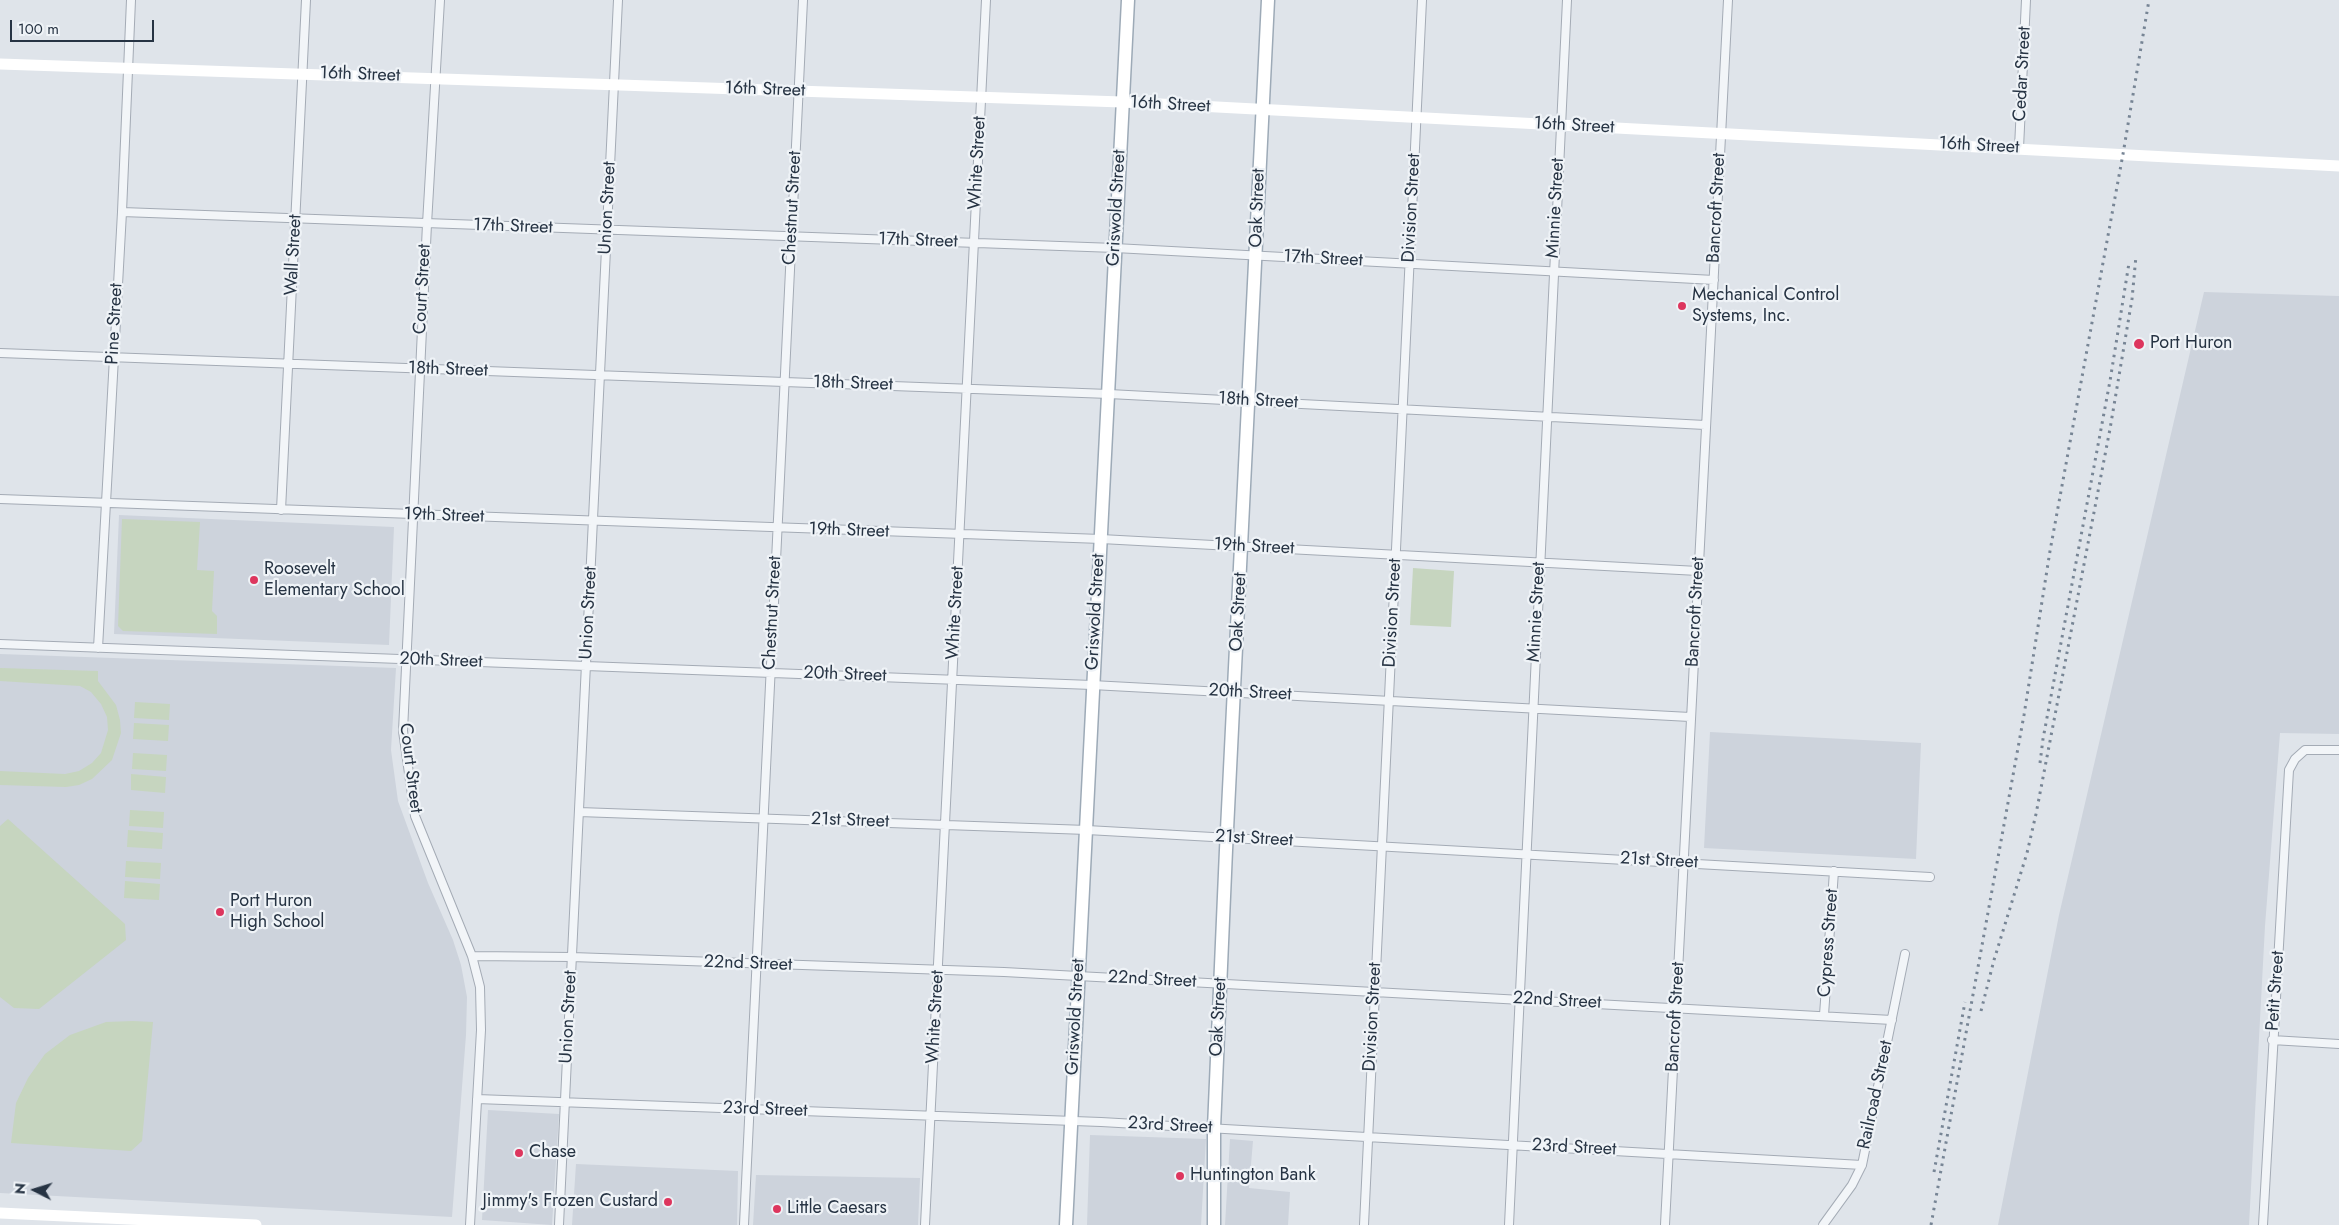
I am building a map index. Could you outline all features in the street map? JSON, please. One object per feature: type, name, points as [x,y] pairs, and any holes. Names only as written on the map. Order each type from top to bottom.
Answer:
[{"type":"main road","name":"Griswold Street","points":[[1066,1225],[1128,0]]},
{"type":"main road","name":"Oak Street","points":[[1214,1225],[1214,1128],[1268,0]]},
{"type":"street","name":"Pine Street","points":[[98,648],[122,212],[131,0]]},
{"type":"street","name":"Wall Street","points":[[281,510],[306,0]]},
{"type":"street","name":"Court Street","points":[[440,0],[427,224],[403,731],[411,795],[420,830],[472,956],[480,987],[482,1008],[470,1225]]},
{"type":"street","name":"Union Street","points":[[559,1225],[618,0]]},
{"type":"street","name":"Chestnut Street","points":[[744,1225],[755,964],[803,0]]},
{"type":"street","name":"White Street","points":[[925,1225],[986,0]]},
{"type":"street","name":"Division Street","points":[[1364,1225],[1422,0]]},
{"type":"street","name":"Minnie Street","points":[[1509,1225],[1567,0]]},
{"type":"street","name":"Bancroft Street","points":[[1665,1225],[1728,0]]},
{"type":"street","name":"Cedar Street","points":[[2019,148],[2026,0]]},
{"type":"street","name":"16th Street","points":[[0,64],[1122,102],[2339,166]]},
{"type":"street","name":"17th Street","points":[[122,212],[295,220],[1115,248],[1714,280]]},
{"type":"street","name":"18th Street","points":[[0,353],[1109,394],[1705,426]]},
{"type":"street","name":"19th Street","points":[[0,499],[1101,539],[1698,571]]},
{"type":"street","name":"20th Street","points":[[0,644],[1092,685],[1690,717]]},
{"type":"street","name":"Petit Street","points":[[2263,1225],[2272,1040],[2289,770],[2294,759],[2306,750],[2339,750]]},
{"type":"street","name":"21st Street","points":[[579,812],[1086,830],[1930,877]]},
{"type":"street","name":"Cypress Street","points":[[1824,1015],[1834,871]]},
{"type":"street","name":"Railroad Street","points":[[1823,1225],[1852,1185],[1862,1165],[1905,954]]},
{"type":"street","name":"22nd Street","points":[[472,956],[1078,976],[1892,1020]]},
{"type":"street","points":[[2272,1040],[2339,1044]]},
{"type":"street","name":"23rd Street","points":[[477,1099],[1070,1121],[1862,1165]]},
{"type":"street","points":[[0,1213],[256,1225]]},
{"type":"shaded area","points":[[2204,292],[2339,296],[2339,734],[2280,733],[2265,926],[2249,1225],[1998,1225],[2059,915]]},
{"type":"shaded area","name":"Roosevelt Elementary School","points":[[119,515],[394,527],[389,645],[114,634]]},
{"type":"shaded area","name":"Port Huron High School","points":[[0,654],[396,668],[391,750],[398,801],[428,883],[453,940],[461,965],[467,997],[466,1035],[452,1217],[0,1193]]},
{"type":"shaded area","points":[[1710,732],[1921,743],[1916,859],[1704,848]]},
{"type":"shaded area","points":[[488,1110],[559,1114],[552,1225],[482,1220]]},
{"type":"shaded area","points":[[1090,1135],[1206,1139],[1201,1225],[1087,1225]]},
{"type":"shaded area","points":[[1230,1139],[1253,1141],[1249,1188],[1290,1192],[1288,1225],[1225,1225]]},
{"type":"shaded area","points":[[576,1164],[738,1171],[737,1225],[572,1225]]},
{"type":"shaded area","points":[[756,1175],[920,1178],[918,1225],[753,1225]]},
{"type":"green space","points":[[122,519],[200,522],[197,570],[214,571],[212,611],[217,616],[217,634],[123,631],[118,626]]},
{"type":"green space","points":[[1413,568],[1454,571],[1451,627],[1410,625]]},
{"type":"green space","points":[[0,668],[98,671],[98,681],[116,705],[120,720],[121,733],[112,760],[92,779],[79,785],[66,787],[0,785],[0,771],[65,774],[79,771],[92,763],[101,753],[108,730],[107,717],[101,704],[91,692],[80,686],[0,681]]},
{"type":"green space","points":[[135,702],[170,704],[169,720],[134,718]]},
{"type":"green space","points":[[134,723],[169,725],[168,741],[133,739]]},
{"type":"green space","points":[[133,753],[167,755],[166,771],[132,769]]},
{"type":"green space","points":[[131,774],[166,777],[165,793],[131,790]]},
{"type":"green space","points":[[130,810],[164,812],[163,828],[129,826]]},
{"type":"green space","points":[[8,819],[125,924],[126,940],[39,1009],[14,1008],[0,997],[0,826]]},
{"type":"green space","points":[[128,830],[163,833],[162,849],[127,847]]},
{"type":"green space","points":[[126,861],[161,863],[160,879],[125,877]]},
{"type":"green space","points":[[125,881],[160,884],[159,900],[124,898]]},
{"type":"green space","points":[[106,1022],[153,1022],[142,1141],[131,1151],[11,1143],[16,1103],[28,1078],[45,1054],[70,1035]]},
{"type":"railway","points":[[1931,1225],[2024,715],[2050,551],[2123,154],[2149,0]]},
{"type":"railway","points":[[1981,1011],[1994,960],[2027,853],[2036,814],[2110,429],[2132,299],[2136,256]]},
{"type":"railway","points":[[2040,763],[2110,381],[2129,263]]},
{"type":"railway","points":[[1934,1172],[1965,1002]]},
{"type":"place","name":"Mechanical Control Systems, Inc.","points":[[1682,306]]},
{"type":"place","name":"Port Huron","points":[[2139,344]]},
{"type":"place","name":"Roosevelt Elementary School","points":[[254,580]]},
{"type":"place","name":"Port Huron High School","points":[[220,912]]},
{"type":"place","name":"Chase","points":[[519,1153]]},
{"type":"place","name":"Huntington Bank","points":[[1180,1176]]},
{"type":"place","name":"Jimmy's Frozen Custard","points":[[668,1202]]},
{"type":"place","name":"Little Caesars","points":[[777,1209]]}]
